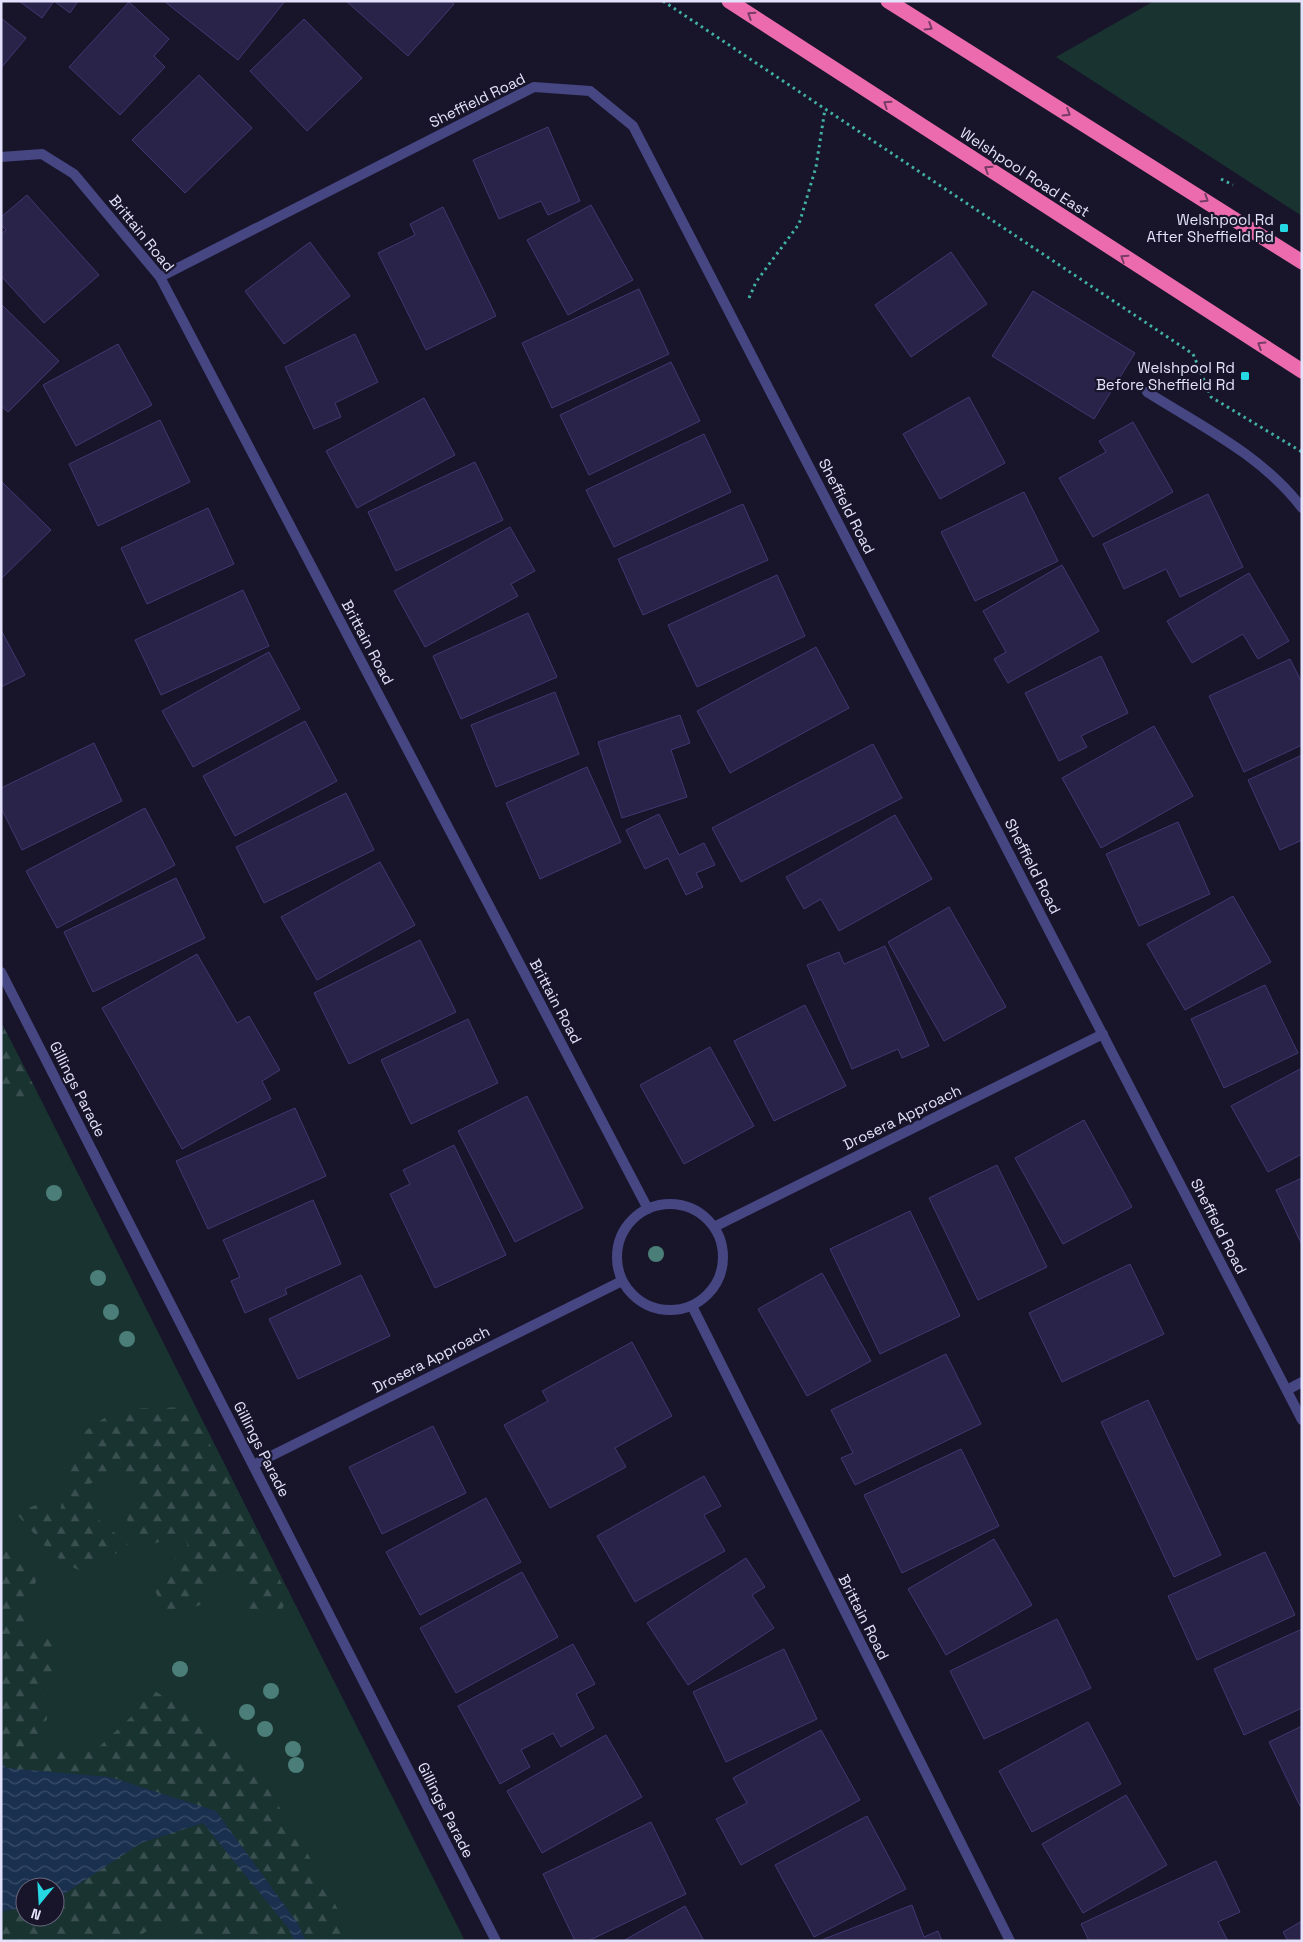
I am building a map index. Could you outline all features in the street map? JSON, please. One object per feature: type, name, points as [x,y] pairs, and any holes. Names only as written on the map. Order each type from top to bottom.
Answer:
[{"type":"highway","name":"Welshpool Road East","points":[[729,1],[1302,371]]},
{"type":"highway","points":[[888,1],[1302,262]]},
{"type":"street","name":"Sheffield Road","points":[[160,277],[534,87],[590,91],[632,126],[1302,1420]]},
{"type":"street","name":"Brittain Road","points":[[1,158],[42,154],[74,174],[160,277],[648,1209]]},
{"type":"street","points":[[1147,392],[1248,454],[1290,491],[1302,508]]},
{"type":"street","name":"Gillings Parade","points":[[1,972],[496,1941]]},
{"type":"street","name":"Drosera Approach","points":[[714,1227],[1103,1034]]},
{"type":"street","points":[[666,1204],[678,1204],[698,1212],[714,1227],[723,1250],[722,1272],[710,1292],[692,1306],[669,1310],[647,1305],[631,1293],[622,1281],[617,1255],[622,1234],[633,1219],[648,1209],[666,1204]]},
{"type":"street","name":"Drosera Approach","points":[[253,1465],[622,1281]]},
{"type":"street","name":"Brittain Road","points":[[692,1306],[1010,1941]]},
{"type":"street","points":[[1287,1390],[1302,1382]]},
{"type":"path","points":[[663,1],[1194,354],[1211,397],[1302,452]]},
{"type":"path","points":[[736,325],[756,282],[799,224],[816,167],[825,109]]},
{"type":"green space","points":[[1154,1],[1302,1],[1302,216],[1056,57]]},
{"type":"green space","points":[[1,1022],[37,1092],[465,1941],[1,1941]]},
{"type":"green space","points":[[1,1022],[37,1092],[32,1104],[1,1099]]},
{"type":"green space","points":[[191,1407],[289,1598],[277,1616],[248,1609],[244,1583],[229,1573],[208,1583],[203,1604],[168,1616],[151,1583],[188,1545],[184,1536],[147,1545],[127,1520],[135,1494],[120,1471],[87,1485],[99,1520],[128,1544],[88,1575],[63,1562],[45,1546],[15,1512],[43,1503],[59,1515],[71,1466],[85,1431],[118,1409]]},
{"type":"green space","points":[[5,1539],[37,1576],[24,1633],[53,1640],[57,1668],[43,1691],[47,1719],[32,1744],[52,1750],[100,1746],[131,1717],[147,1687],[185,1708],[258,1772],[324,1881],[353,1941],[189,1941],[191,1934],[170,1922],[145,1932],[134,1941],[52,1941],[55,1936],[51,1927],[65,1927],[65,1877],[15,1877],[15,1927],[50,1927],[37,1941],[1,1941],[1,1540]]},
{"type":"water","points":[[1,1761],[6,1768],[110,1777],[216,1811],[298,1924],[306,1941],[294,1941],[289,1929],[203,1823],[141,1843],[65,1893],[65,1877],[15,1877],[15,1909],[1,1912]]},
{"type":"building","points":[[19,1],[54,1],[42,18]]},
{"type":"building","points":[[54,1],[78,1],[70,13]]},
{"type":"building","points":[[164,1],[285,1],[238,60]]},
{"type":"building","points":[[346,1],[451,1],[454,4],[408,56]]},
{"type":"building","points":[[129,2],[169,39],[154,56],[165,67],[120,115],[69,67]]},
{"type":"building","points":[[1,18],[26,38],[1,68]]},
{"type":"building","points":[[304,19],[362,78],[307,131],[250,71]]},
{"type":"building","points":[[199,75],[252,128],[185,193],[132,140]]},
{"type":"building","points":[[548,127],[580,201],[548,215],[541,201],[499,219],[473,160]]},
{"type":"building","points":[[27,195],[99,275],[44,323],[1,276],[1,234],[6,230],[1,225],[1,217]]},
{"type":"building","points":[[591,205],[633,280],[568,315],[527,240]]},
{"type":"building","points":[[443,207],[496,316],[426,350],[378,253],[415,235],[410,224]]},
{"type":"building","points":[[310,242],[350,296],[284,344],[245,291]]},
{"type":"building","points":[[951,252],[987,304],[911,357],[875,305]]},
{"type":"building","points":[[639,289],[669,354],[552,408],[522,343]]},
{"type":"building","points":[[1033,291],[1135,353],[1094,419],[992,356]]},
{"type":"building","points":[[1,304],[59,361],[8,412],[1,406]]},
{"type":"building","points":[[355,334],[378,382],[335,403],[341,417],[314,429],[285,367]]},
{"type":"building","points":[[118,344],[152,405],[76,446],[43,385]]},
{"type":"building","points":[[671,362],[700,421],[589,475],[560,415]]},
{"type":"building","points":[[969,397],[1005,463],[940,499],[903,434]]},
{"type":"building","points":[[424,398],[455,455],[357,508],[326,451]]},
{"type":"building","points":[[160,420],[190,482],[98,526],[69,464]]},
{"type":"building","points":[[1133,422],[1173,492],[1093,537],[1059,478],[1106,452],[1099,441]]},
{"type":"building","points":[[704,434],[731,492],[614,547],[586,490]]},
{"type":"building","points":[[475,462],[503,520],[396,571],[368,512]]},
{"type":"building","points":[[1,481],[51,530],[1,579]]},
{"type":"building","points":[[1024,492],[1058,561],[975,601],[941,532]]},
{"type":"building","points":[[1208,494],[1243,567],[1180,597],[1166,569],[1124,589],[1103,544]]},
{"type":"building","points":[[743,504],[768,560],[643,615],[618,559]]},
{"type":"building","points":[[208,508],[234,564],[147,604],[121,548]]},
{"type":"building","points":[[510,527],[535,571],[511,584],[518,596],[425,647],[394,591]]},
{"type":"building","points":[[1062,565],[1099,631],[1008,683],[994,659],[1006,652],[983,611]]},
{"type":"building","points":[[1249,573],[1289,641],[1258,659],[1243,634],[1192,663],[1167,621]]},
{"type":"building","points":[[777,575],[805,636],[697,687],[668,625]]},
{"type":"building","points":[[243,590],[269,646],[161,695],[135,640]]},
{"type":"building","points":[[528,613],[557,677],[461,719],[433,656]]},
{"type":"building","points":[[1,630],[25,675],[1,687]]},
{"type":"building","points":[[816,647],[849,708],[730,773],[697,711]]},
{"type":"building","points":[[269,652],[300,709],[193,767],[162,711]]},
{"type":"building","points":[[1101,656],[1128,713],[1081,736],[1087,747],[1059,761],[1025,693]]},
{"type":"building","points":[[1290,659],[1302,683],[1302,745],[1244,772],[1209,696]]},
{"type":"building","points":[[555,692],[579,754],[496,787],[471,725]]},
{"type":"building","points":[[680,715],[690,743],[671,750],[687,797],[622,818],[598,742]]},
{"type":"building","points":[[305,721],[337,781],[235,836],[203,776]]},
{"type":"building","points":[[1154,726],[1193,796],[1101,848],[1062,778]]},
{"type":"building","points":[[94,743],[122,801],[22,850],[1,808],[1,788]]},
{"type":"building","points":[[873,744],[902,798],[741,882],[712,828]]},
{"type":"building","points":[[1302,755],[1302,840],[1280,850],[1248,780]]},
{"type":"building","points":[[587,767],[621,842],[540,879],[506,803]]},
{"type":"building","points":[[346,793],[374,850],[264,903],[236,847]]},
{"type":"building","points":[[145,808],[175,865],[57,928],[26,871]]},
{"type":"building","points":[[659,814],[679,855],[704,843],[715,865],[696,873],[703,887],[686,895],[668,858],[645,869],[626,830]]},
{"type":"building","points":[[895,815],[932,879],[839,931],[821,899],[804,909],[786,877]]},
{"type":"building","points":[[1178,822],[1210,894],[1139,926],[1106,854]]},
{"type":"building","points":[[380,862],[415,925],[317,980],[281,917]]},
{"type":"building","points":[[176,878],[205,938],[93,992],[64,932]]},
{"type":"building","points":[[1233,896],[1271,962],[1185,1010],[1147,944]]},
{"type":"building","points":[[949,907],[1006,1007],[944,1041],[888,942]]},
{"type":"building","points":[[420,940],[456,1012],[349,1064],[314,993]]},
{"type":"building","points":[[885,946],[929,1046],[902,1058],[898,1049],[852,1069],[807,965],[839,952],[844,964]]},
{"type":"building","points":[[197,954],[237,1023],[249,1016],[280,1070],[262,1081],[271,1099],[182,1149],[102,1008]]},
{"type":"building","points":[[1265,985],[1298,1053],[1224,1088],[1191,1019]]},
{"type":"building","points":[[805,1005],[846,1086],[774,1121],[734,1041]]},
{"type":"building","points":[[468,1019],[498,1083],[411,1124],[381,1060]]},
{"type":"building","points":[[710,1047],[754,1126],[684,1164],[640,1085]]},
{"type":"building","points":[[1302,1068],[1302,1154],[1268,1172],[1231,1106]]},
{"type":"building","points":[[527,1096],[583,1208],[515,1242],[458,1131]]},
{"type":"building","points":[[295,1108],[326,1176],[208,1229],[176,1161]]},
{"type":"building","points":[[1084,1120],[1132,1207],[1063,1244],[1015,1158]]},
{"type":"building","points":[[454,1145],[506,1255],[435,1288],[390,1194],[410,1184],[403,1170]]},
{"type":"building","points":[[997,1165],[1047,1267],[978,1300],[929,1198]]},
{"type":"building","points":[[1302,1178],[1302,1245],[1276,1190]]},
{"type":"building","points":[[313,1200],[341,1264],[285,1289],[287,1294],[245,1313],[231,1281],[240,1277],[223,1240]]},
{"type":"building","points":[[910,1211],[960,1316],[880,1354],[830,1249]]},
{"type":"building","points":[[1130,1264],[1164,1334],[1062,1382],[1029,1313]]},
{"type":"building","points":[[822,1273],[871,1361],[807,1396],[758,1309]]},
{"type":"building","points":[[361,1275],[390,1336],[298,1379],[269,1319]]},
{"type":"building","points":[[632,1342],[672,1416],[615,1448],[626,1467],[550,1508],[504,1425],[548,1401],[542,1391]]},
{"type":"building","points":[[946,1354],[981,1424],[855,1485],[841,1458],[853,1453],[831,1410]]},
{"type":"building","points":[[1148,1400],[1221,1555],[1174,1577],[1101,1422]]},
{"type":"building","points":[[433,1426],[466,1493],[382,1534],[349,1467]]},
{"type":"building","points":[[961,1449],[999,1526],[902,1573],[864,1495]]},
{"type":"building","points":[[704,1476],[721,1506],[704,1515],[725,1551],[635,1602],[597,1536]]},
{"type":"building","points":[[486,1498],[521,1562],[420,1615],[386,1552]]},
{"type":"building","points":[[994,1539],[1032,1605],[946,1655],[908,1589]]},
{"type":"building","points":[[1265,1552],[1295,1615],[1197,1660],[1168,1596]]},
{"type":"building","points":[[746,1558],[765,1587],[752,1595],[774,1628],[688,1685],[647,1623]]},
{"type":"building","points":[[522,1572],[558,1637],[456,1693],[420,1628]]},
{"type":"building","points":[[1057,1619],[1091,1688],[984,1739],[950,1671]]},
{"type":"building","points":[[1302,1629],[1302,1708],[1244,1735],[1214,1669]]},
{"type":"building","points":[[573,1644],[595,1684],[576,1694],[594,1728],[561,1747],[553,1733],[521,1750],[530,1767],[500,1784],[458,1706]]},
{"type":"building","points":[[784,1649],[817,1719],[726,1762],[693,1692]]},
{"type":"building","points":[[1088,1722],[1121,1784],[1032,1832],[999,1771]]},
{"type":"building","points":[[1302,1726],[1302,1805],[1300,1806],[1269,1742]]},
{"type":"building","points":[[821,1730],[860,1800],[741,1865],[716,1819],[747,1803],[733,1778]]},
{"type":"building","points":[[606,1735],[642,1797],[542,1853],[507,1791]]},
{"type":"building","points":[[1126,1795],[1167,1865],[1083,1913],[1042,1844]]},
{"type":"building","points":[[867,1816],[906,1889],[814,1937],[775,1865]]},
{"type":"building","points":[[651,1822],[686,1894],[588,1941],[575,1941],[543,1874]]},
{"type":"building","points":[[1216,1861],[1240,1912],[1218,1922],[1228,1941],[1089,1941],[1081,1924]]},
{"type":"building","points":[[912,1905],[924,1937],[938,1931],[942,1941],[819,1941]]},
{"type":"building","points":[[685,1906],[704,1941],[623,1941]]},
{"type":"building","points":[[1302,1921],[1302,1941],[1288,1941],[1283,1932]]},
{"type":"place","name":"Welshpool Rd After Sheffield Rd","points":[[1284,228]]},
{"type":"place","name":"Welshpool Rd Before Sheffield Rd","points":[[1245,376]]}]
